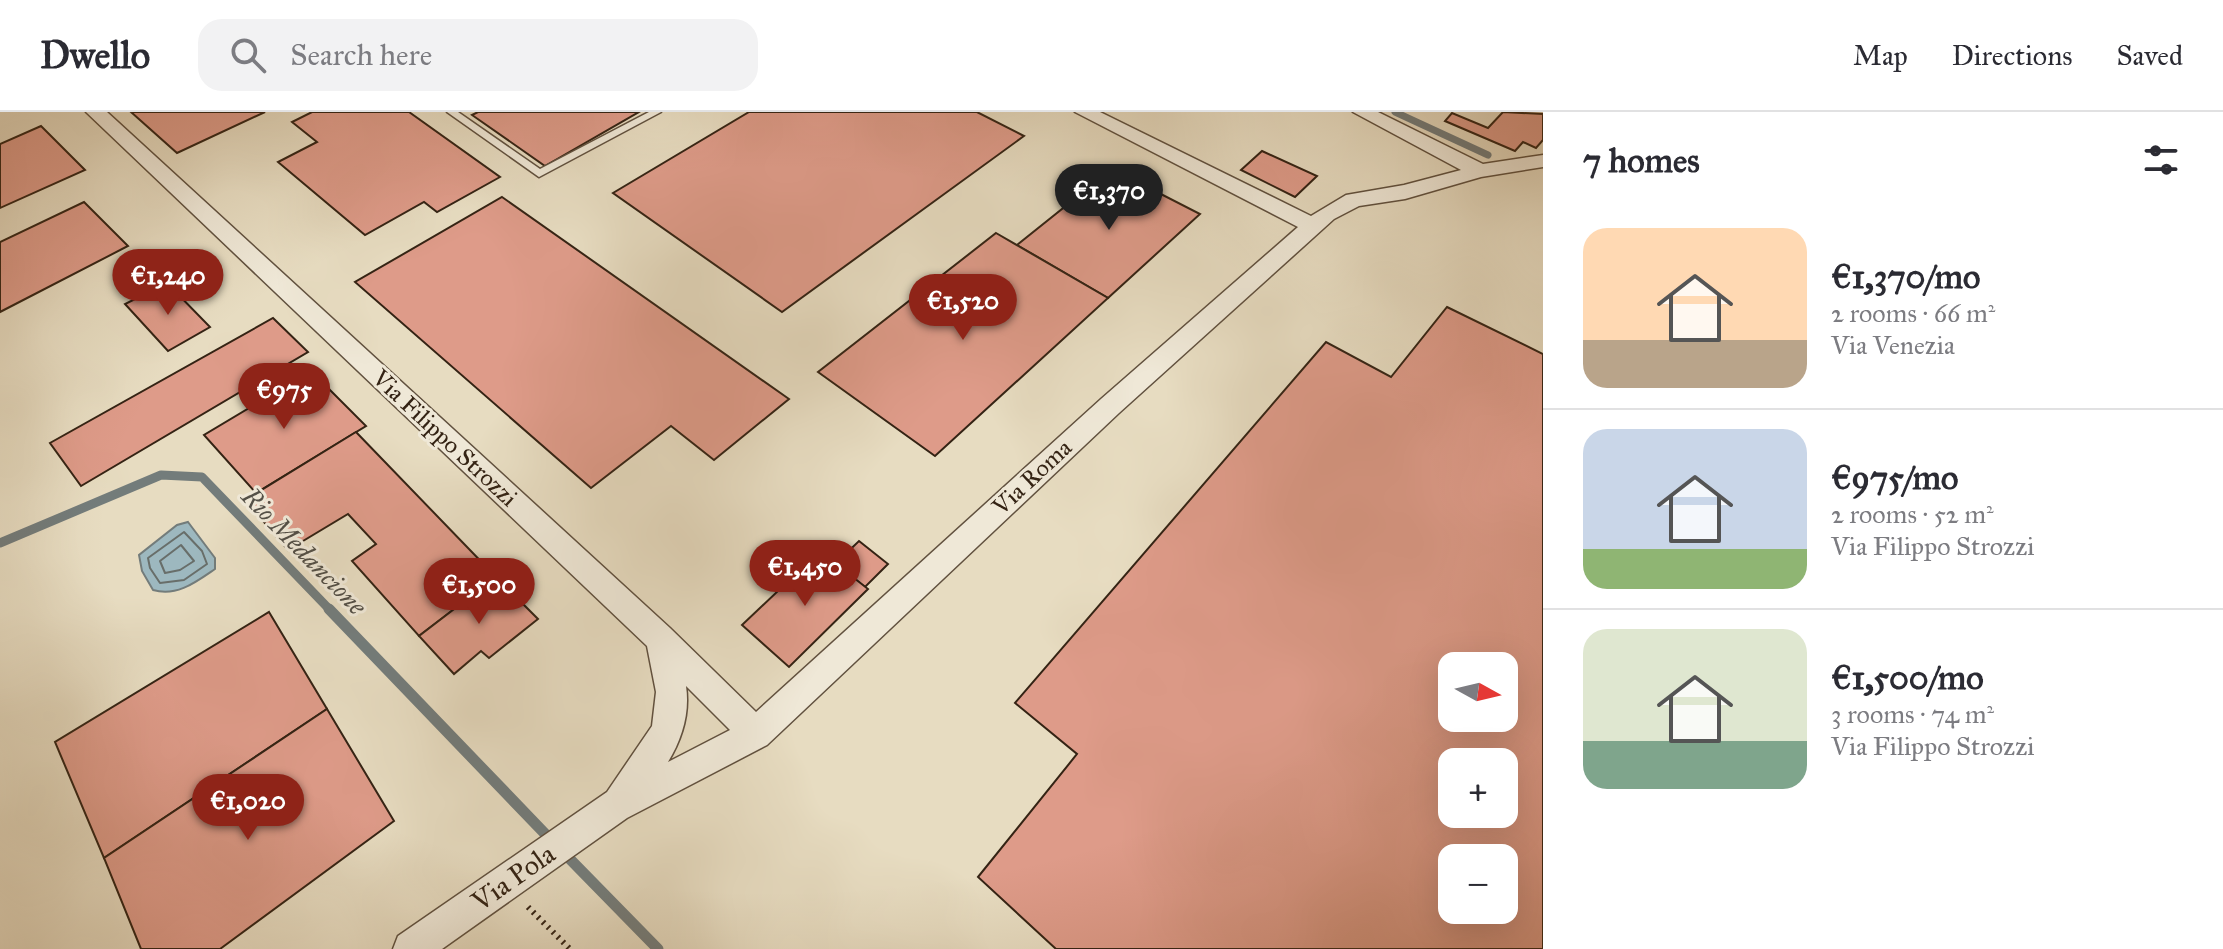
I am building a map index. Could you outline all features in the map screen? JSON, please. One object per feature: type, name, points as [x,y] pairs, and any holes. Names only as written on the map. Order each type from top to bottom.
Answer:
[{"type":"street","name":"Via Filippo Strozzi","points":[[96,112],[659,638],[756,734]]},
{"type":"street","points":[[1085,112],[1313,226]]},
{"type":"street","points":[[1363,112],[1480,171]]},
{"type":"street","name":"Via Roma","points":[[756,734],[1110,406],[1326,214],[1354,200],[1405,192],[1480,171],[1543,161]]},
{"type":"street","points":[[1514,165],[1543,171]]},
{"type":"street","name":"Via Pola","points":[[615,806],[661,747],[673,718],[670,675],[659,638]]},
{"type":"street","name":"Via Pola","points":[[411,949],[615,806],[756,734]]},
{"type":"lane","points":[[452,112],[539,174],[656,112]]},
{"type":"path","points":[[505,883],[570,949]]},
{"type":"water","points":[[188,522],[215,558],[215,569],[178,590],[153,590],[142,571],[139,555],[177,525]]},
{"type":"building","points":[[131,112],[265,112],[177,153]]},
{"type":"building","points":[[312,112],[409,112],[500,177],[437,212],[424,202],[365,235],[278,162],[317,142],[292,122]]},
{"type":"building","points":[[478,112],[639,112],[545,166],[472,115]]},
{"type":"building","points":[[749,112],[977,112],[1024,136],[782,312],[613,193]]},
{"type":"building","points":[[1503,112],[1543,114],[1543,140],[1536,148],[1523,142],[1515,151],[1445,121],[1452,113],[1488,128]]},
{"type":"building","points":[[41,126],[85,170],[0,208],[0,144]]},
{"type":"building","points":[[1262,151],[1317,176],[1295,197],[1241,170]]},
{"type":"building","points":[[1112,169],[1200,214],[1108,298],[1017,245]]},
{"type":"building","points":[[502,197],[789,399],[714,460],[671,426],[591,488],[355,282]]},
{"type":"building","points":[[84,202],[128,246],[0,312],[0,242]]},
{"type":"building","points":[[996,233],[1108,298],[935,456],[818,372]]},
{"type":"building","points":[[167,283],[210,327],[168,351],[125,304]]},
{"type":"building","points":[[1447,307],[1543,354],[1543,949],[1056,949],[978,877],[1077,754],[1015,703],[1326,342],[1391,377]]},
{"type":"building","points":[[273,318],[308,352],[81,486],[50,443]]},
{"type":"building","points":[[311,371],[366,426],[256,493],[204,435]]},
{"type":"building","points":[[356,432],[496,577],[419,636],[352,561],[376,544],[348,514],[288,550],[245,500]]},
{"type":"building","points":[[859,541],[888,564],[865,587],[835,564]]},
{"type":"building","points":[[820,551],[868,589],[789,667],[742,625]]},
{"type":"building","points":[[496,577],[538,619],[489,658],[481,651],[454,674],[419,636]]},
{"type":"building","points":[[269,612],[327,709],[104,858],[55,742]]},
{"type":"building","points":[[327,709],[394,821],[220,949],[141,949],[104,858]]},
{"type":"waterway","points":[[1395,112],[1488,155]]},
{"type":"waterway","name":"Rio Medancione","points":[[0,543],[161,475],[202,477],[331,611]]},
{"type":"waterway","name":"Rio Medancione","points":[[329,609],[552,841]]},
{"type":"waterway","name":"Rio Medancione","points":[[562,851],[658,949]]}]
